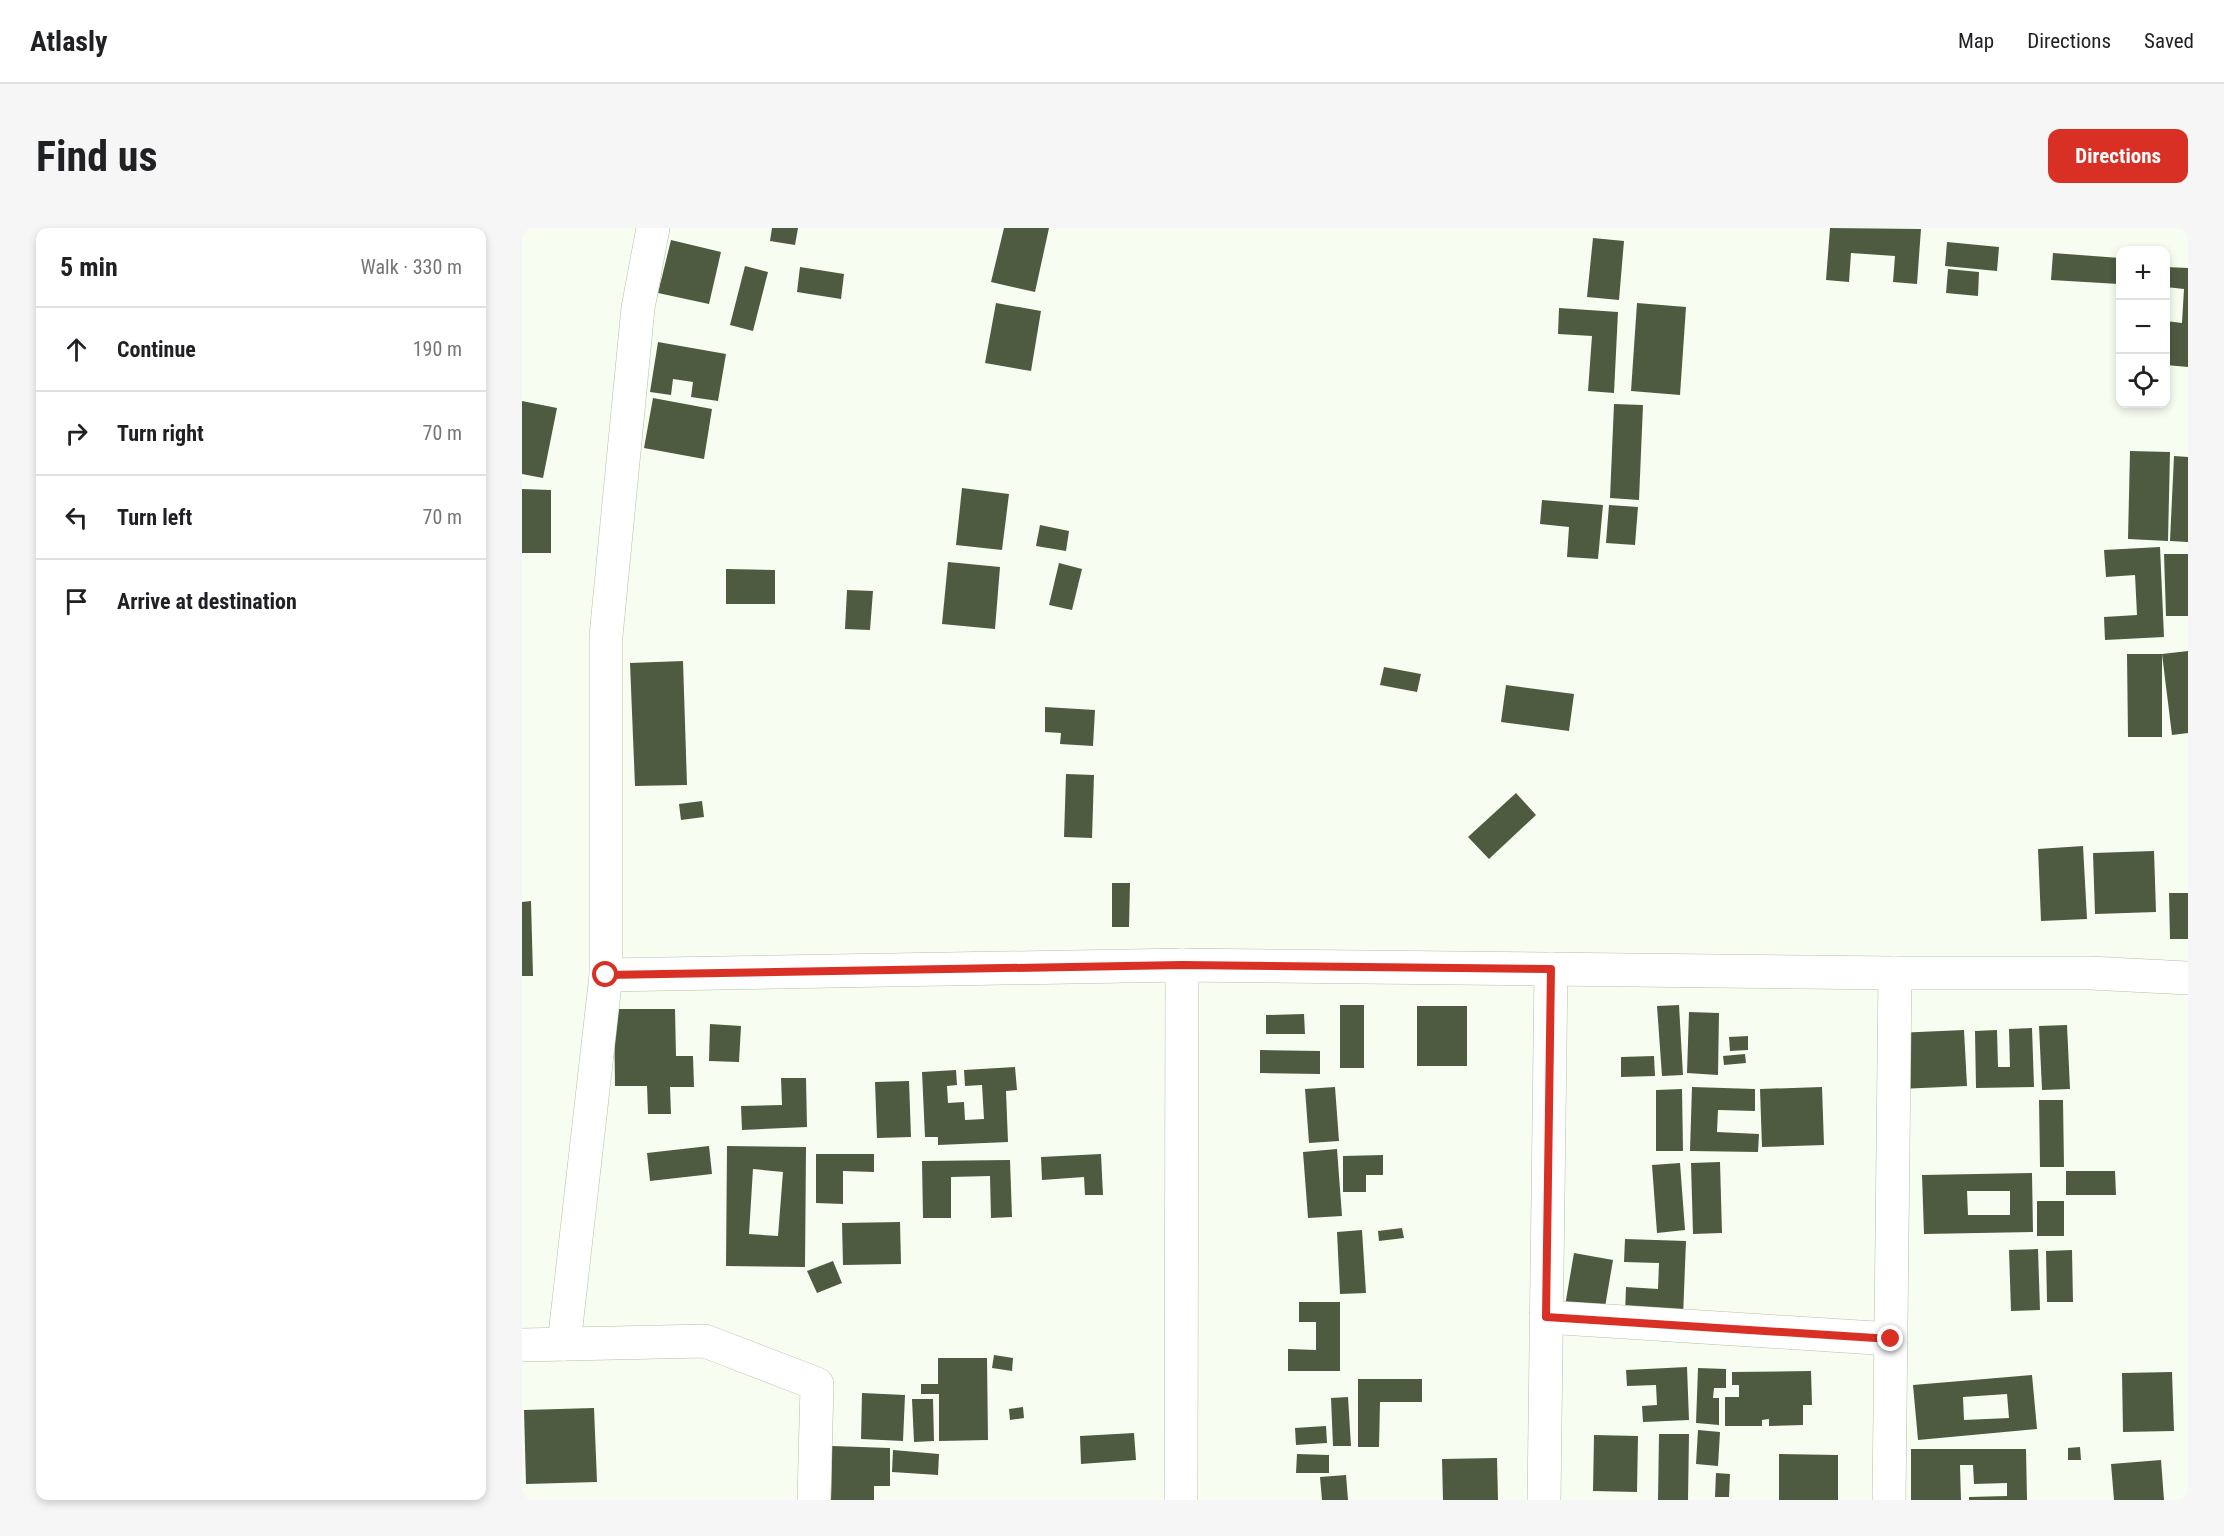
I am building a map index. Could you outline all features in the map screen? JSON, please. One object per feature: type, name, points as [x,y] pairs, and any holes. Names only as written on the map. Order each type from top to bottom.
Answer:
[{"type":"street","points":[[564,1344],[606,975],[606,636],[638,308],[653,228]]},
{"type":"street","points":[[606,975],[1182,965],[2090,973],[2188,978]]},
{"type":"street","points":[[1181,1500],[1182,965]]},
{"type":"street","points":[[1544,1500],[1551,969]]},
{"type":"street","points":[[1889,1500],[1895,973]]},
{"type":"street","points":[[1546,1317],[1891,1339]]},
{"type":"street","points":[[522,1345],[705,1341],[817,1384],[814,1500]]},
{"type":"building","points":[[772,228],[798,228],[795,245],[770,241]]},
{"type":"building","points":[[1004,228],[1049,228],[1035,292],[991,282]]},
{"type":"building","points":[[1830,228],[1921,229],[1917,284],[1893,282],[1895,256],[1851,253],[1849,282],[1826,280]]},
{"type":"building","points":[[1593,238],[1624,241],[1619,300],[1587,297]]},
{"type":"building","points":[[671,240],[721,252],[709,304],[658,293]]},
{"type":"building","points":[[1947,242],[1999,247],[1997,271],[1945,266]]},
{"type":"building","points":[[2053,253],[2116,258],[2116,284],[2051,280]]},
{"type":"building","points":[[745,266],[768,272],[753,331],[730,325]]},
{"type":"building","points":[[800,267],[844,274],[841,299],[797,292]]},
{"type":"building","points":[[2170,267],[2188,268],[2188,367],[2170,365],[2170,322],[2182,323],[2184,289],[2170,287]]},
{"type":"building","points":[[1948,269],[1979,272],[1978,296],[1946,293]]},
{"type":"building","points":[[996,303],[1041,311],[1031,371],[985,363]]},
{"type":"building","points":[[1637,303],[1686,307],[1680,395],[1631,391]]},
{"type":"building","points":[[1559,308],[1618,312],[1614,393],[1588,391],[1592,336],[1558,334]]},
{"type":"building","points":[[658,342],[726,354],[718,401],[691,397],[693,382],[673,379],[671,395],[650,392]]},
{"type":"building","points":[[653,398],[712,409],[704,459],[644,448]]},
{"type":"building","points":[[522,401],[557,408],[543,478],[522,474]]},
{"type":"building","points":[[1614,404],[1643,405],[1639,500],[1610,498]]},
{"type":"building","points":[[2130,451],[2170,452],[2168,541],[2128,539]]},
{"type":"building","points":[[2174,456],[2188,457],[2188,542],[2170,541]]},
{"type":"building","points":[[962,488],[1009,494],[1002,550],[956,545]]},
{"type":"building","points":[[522,489],[551,490],[551,553],[522,553]]},
{"type":"building","points":[[1542,500],[1603,505],[1598,559],[1567,557],[1569,527],[1540,524]]},
{"type":"building","points":[[1609,505],[1638,507],[1635,545],[1606,543]]},
{"type":"building","points":[[1040,525],[1069,531],[1066,551],[1036,546]]},
{"type":"building","points":[[2160,547],[2164,637],[2105,640],[2104,617],[2137,615],[2135,575],[2106,577],[2104,550]]},
{"type":"building","points":[[2164,554],[2188,554],[2188,616],[2166,616]]},
{"type":"building","points":[[948,562],[1000,567],[995,629],[942,624]]},
{"type":"building","points":[[1059,563],[1082,569],[1072,610],[1049,605]]},
{"type":"building","points":[[726,569],[775,570],[775,604],[726,604]]},
{"type":"building","points":[[847,590],[873,591],[870,630],[845,629]]},
{"type":"building","points":[[2188,651],[2188,733],[2172,735],[2162,654]]},
{"type":"building","points":[[2127,654],[2162,654],[2162,737],[2128,737]]},
{"type":"building","points":[[683,661],[687,785],[635,786],[630,663]]},
{"type":"building","points":[[1384,667],[1421,674],[1417,692],[1380,685]]},
{"type":"building","points":[[1506,685],[1574,694],[1569,731],[1501,722]]},
{"type":"building","points":[[1045,707],[1095,710],[1093,746],[1060,744],[1061,733],[1045,732]]},
{"type":"building","points":[[1066,774],[1094,775],[1092,838],[1064,837]]},
{"type":"building","points":[[1516,793],[1536,815],[1489,859],[1468,837]]},
{"type":"building","points":[[702,801],[704,817],[681,820],[679,804]]},
{"type":"building","points":[[2083,846],[2087,919],[2041,921],[2038,849]]},
{"type":"building","points":[[2154,851],[2156,912],[2095,914],[2093,853]]},
{"type":"building","points":[[1112,883],[1130,883],[1129,927],[1112,927]]},
{"type":"building","points":[[2169,893],[2188,893],[2188,939],[2170,939]]},
{"type":"building","points":[[531,901],[533,976],[522,976],[522,902]]},
{"type":"building","points":[[1340,1005],[1364,1005],[1364,1068],[1340,1068]]},
{"type":"building","points":[[1679,1005],[1683,1075],[1662,1076],[1657,1006]]},
{"type":"building","points":[[1417,1006],[1467,1006],[1467,1066],[1417,1066]]},
{"type":"building","points":[[614,1009],[675,1009],[676,1056],[693,1056],[694,1087],[670,1087],[671,1114],[648,1114],[647,1086],[615,1086]]},
{"type":"building","points":[[1689,1012],[1719,1013],[1718,1075],[1687,1073]]},
{"type":"building","points":[[1304,1014],[1305,1034],[1266,1034],[1266,1015]]},
{"type":"building","points":[[710,1024],[741,1026],[739,1062],[709,1061]]},
{"type":"building","points":[[2067,1025],[2070,1089],[2042,1090],[2039,1026]]},
{"type":"building","points":[[2032,1028],[2034,1087],[1976,1088],[1975,1031],[1997,1030],[1998,1067],[2010,1067],[2009,1029]]},
{"type":"building","points":[[1964,1030],[1967,1086],[1899,1089],[1896,1033]]},
{"type":"building","points":[[1748,1036],[1748,1050],[1730,1051],[1729,1037]]},
{"type":"building","points":[[1260,1050],[1320,1051],[1320,1074],[1260,1073]]},
{"type":"building","points":[[1745,1054],[1746,1063],[1724,1065],[1723,1056]]},
{"type":"building","points":[[1654,1056],[1655,1076],[1621,1077],[1621,1057]]},
{"type":"building","points":[[1015,1067],[1017,1090],[1006,1091],[1008,1142],[938,1145],[938,1137],[925,1137],[922,1072],[956,1070],[957,1085],[947,1086],[948,1103],[964,1102],[965,1120],[984,1119],[982,1085],[965,1086],[964,1070]]},
{"type":"building","points":[[781,1078],[806,1078],[807,1127],[742,1130],[741,1106],[782,1105]]},
{"type":"building","points":[[909,1081],[911,1137],[877,1138],[875,1082]]},
{"type":"building","points":[[1335,1087],[1339,1141],[1309,1143],[1305,1089]]},
{"type":"building","points":[[1692,1087],[1755,1089],[1755,1111],[1718,1110],[1717,1132],[1759,1134],[1758,1152],[1690,1151]]},
{"type":"building","points":[[1822,1087],[1824,1145],[1762,1147],[1760,1089]]},
{"type":"building","points":[[1682,1089],[1683,1151],[1656,1151],[1656,1090]]},
{"type":"building","points":[[2039,1100],[2063,1100],[2064,1167],[2040,1167]]},
{"type":"building","points":[[709,1146],[712,1174],[650,1181],[647,1153]]},
{"type":"building","points":[[727,1146],[806,1147],[805,1267],[726,1266]],"holes":[[[753,1169],[783,1172],[778,1236],[749,1234]]]},
{"type":"building","points":[[1337,1149],[1342,1216],[1308,1218],[1303,1152]]},
{"type":"building","points":[[816,1154],[874,1154],[874,1172],[843,1171],[843,1204],[816,1203]]},
{"type":"building","points":[[1101,1154],[1103,1195],[1085,1195],[1084,1177],[1042,1180],[1041,1157]]},
{"type":"building","points":[[1383,1155],[1383,1175],[1366,1175],[1366,1192],[1343,1192],[1343,1156]]},
{"type":"building","points":[[1010,1160],[1012,1217],[991,1218],[990,1176],[951,1177],[951,1218],[923,1218],[922,1161]]},
{"type":"building","points":[[1720,1162],[1722,1233],[1693,1234],[1691,1163]]},
{"type":"building","points":[[1680,1163],[1685,1230],[1657,1233],[1652,1165]]},
{"type":"building","points":[[2066,1171],[2115,1171],[2116,1195],[2066,1195]]},
{"type":"building","points":[[2032,1173],[2033,1232],[1924,1234],[1922,1175]],"holes":[[[1967,1191],[2010,1191],[2010,1215],[1968,1215]]]},
{"type":"building","points":[[2037,1201],[2064,1201],[2064,1236],[2037,1236]]},
{"type":"building","points":[[900,1222],[901,1264],[843,1265],[842,1223]]},
{"type":"building","points":[[1402,1228],[1404,1238],[1379,1241],[1378,1231]]},
{"type":"building","points":[[1362,1230],[1366,1293],[1340,1294],[1337,1232]]},
{"type":"building","points":[[1625,1239],[1686,1241],[1683,1317],[1625,1314],[1626,1287],[1658,1289],[1659,1263],[1624,1262]]},
{"type":"building","points":[[2038,1249],[2040,1310],[2011,1311],[2009,1250]]},
{"type":"building","points":[[2072,1250],[2073,1302],[2047,1302],[2046,1251]]},
{"type":"building","points":[[1574,1253],[1613,1260],[1604,1313],[1565,1306]]},
{"type":"building","points":[[833,1261],[842,1283],[817,1293],[807,1271]]},
{"type":"building","points":[[1299,1302],[1340,1302],[1340,1371],[1288,1371],[1288,1349],[1316,1350],[1316,1322],[1299,1322]]},
{"type":"building","points":[[994,1355],[1013,1358],[1012,1371],[992,1368]]},
{"type":"building","points":[[938,1358],[987,1358],[988,1440],[939,1441],[939,1394],[921,1394],[921,1384],[938,1384]]},
{"type":"building","points":[[1687,1367],[1689,1420],[1643,1422],[1642,1406],[1657,1405],[1656,1385],[1627,1386],[1626,1370]]},
{"type":"building","points":[[1698,1368],[1726,1369],[1726,1388],[1714,1388],[1713,1398],[1719,1398],[1719,1425],[1696,1423]]},
{"type":"building","points":[[1811,1371],[1812,1405],[1803,1405],[1803,1425],[1769,1426],[1769,1419],[1762,1420],[1762,1426],[1725,1426],[1725,1397],[1739,1397],[1739,1385],[1732,1385],[1732,1372]]},
{"type":"building","points":[[2172,1372],[2174,1431],[2123,1432],[2122,1373]]},
{"type":"building","points":[[2032,1375],[2037,1429],[1918,1440],[1913,1385]],"holes":[[[2007,1394],[2009,1418],[1964,1420],[1963,1397]]]},
{"type":"building","points":[[1358,1379],[1422,1379],[1422,1402],[1380,1402],[1379,1447],[1358,1447]]},
{"type":"building","points":[[862,1393],[905,1395],[903,1441],[861,1439]]},
{"type":"building","points":[[1348,1397],[1351,1446],[1333,1446],[1331,1398]]},
{"type":"building","points":[[912,1399],[933,1399],[934,1441],[914,1442]]},
{"type":"building","points":[[1023,1407],[1024,1418],[1010,1420],[1009,1409]]},
{"type":"building","points":[[594,1408],[597,1482],[526,1484],[524,1410]]},
{"type":"building","points":[[1326,1426],[1327,1443],[1296,1445],[1295,1428]]},
{"type":"building","points":[[1698,1430],[1720,1432],[1718,1466],[1696,1464]]},
{"type":"building","points":[[1134,1433],[1136,1460],[1081,1464],[1080,1436]]},
{"type":"building","points":[[1659,1434],[1689,1434],[1688,1500],[1658,1500]]},
{"type":"building","points":[[1594,1435],[1638,1436],[1637,1492],[1593,1491]]},
{"type":"building","points":[[832,1446],[890,1448],[890,1486],[874,1486],[874,1500],[831,1500]]},
{"type":"building","points":[[2080,1447],[2081,1460],[2068,1460],[2068,1448]]},
{"type":"building","points":[[1911,1449],[2026,1449],[2027,1500],[1969,1500],[1969,1497],[2007,1496],[2007,1483],[1974,1484],[1973,1465],[1960,1465],[1961,1500],[1911,1500]]},
{"type":"building","points":[[893,1450],[939,1454],[938,1475],[892,1472]]},
{"type":"building","points":[[1297,1454],[1329,1455],[1329,1473],[1296,1473]]},
{"type":"building","points":[[1779,1454],[1838,1455],[1838,1500],[1779,1500]]},
{"type":"building","points":[[1497,1458],[1498,1500],[1443,1500],[1442,1459]]},
{"type":"building","points":[[2161,1460],[2164,1500],[2114,1500],[2111,1464]]},
{"type":"building","points":[[1716,1473],[1730,1474],[1729,1497],[1715,1497]]},
{"type":"building","points":[[1346,1475],[1348,1500],[1322,1500],[1320,1477]]},
{"type":"route","points":[[606,975],[1182,965],[1551,969],[1546,1317],[1891,1339]]}]
